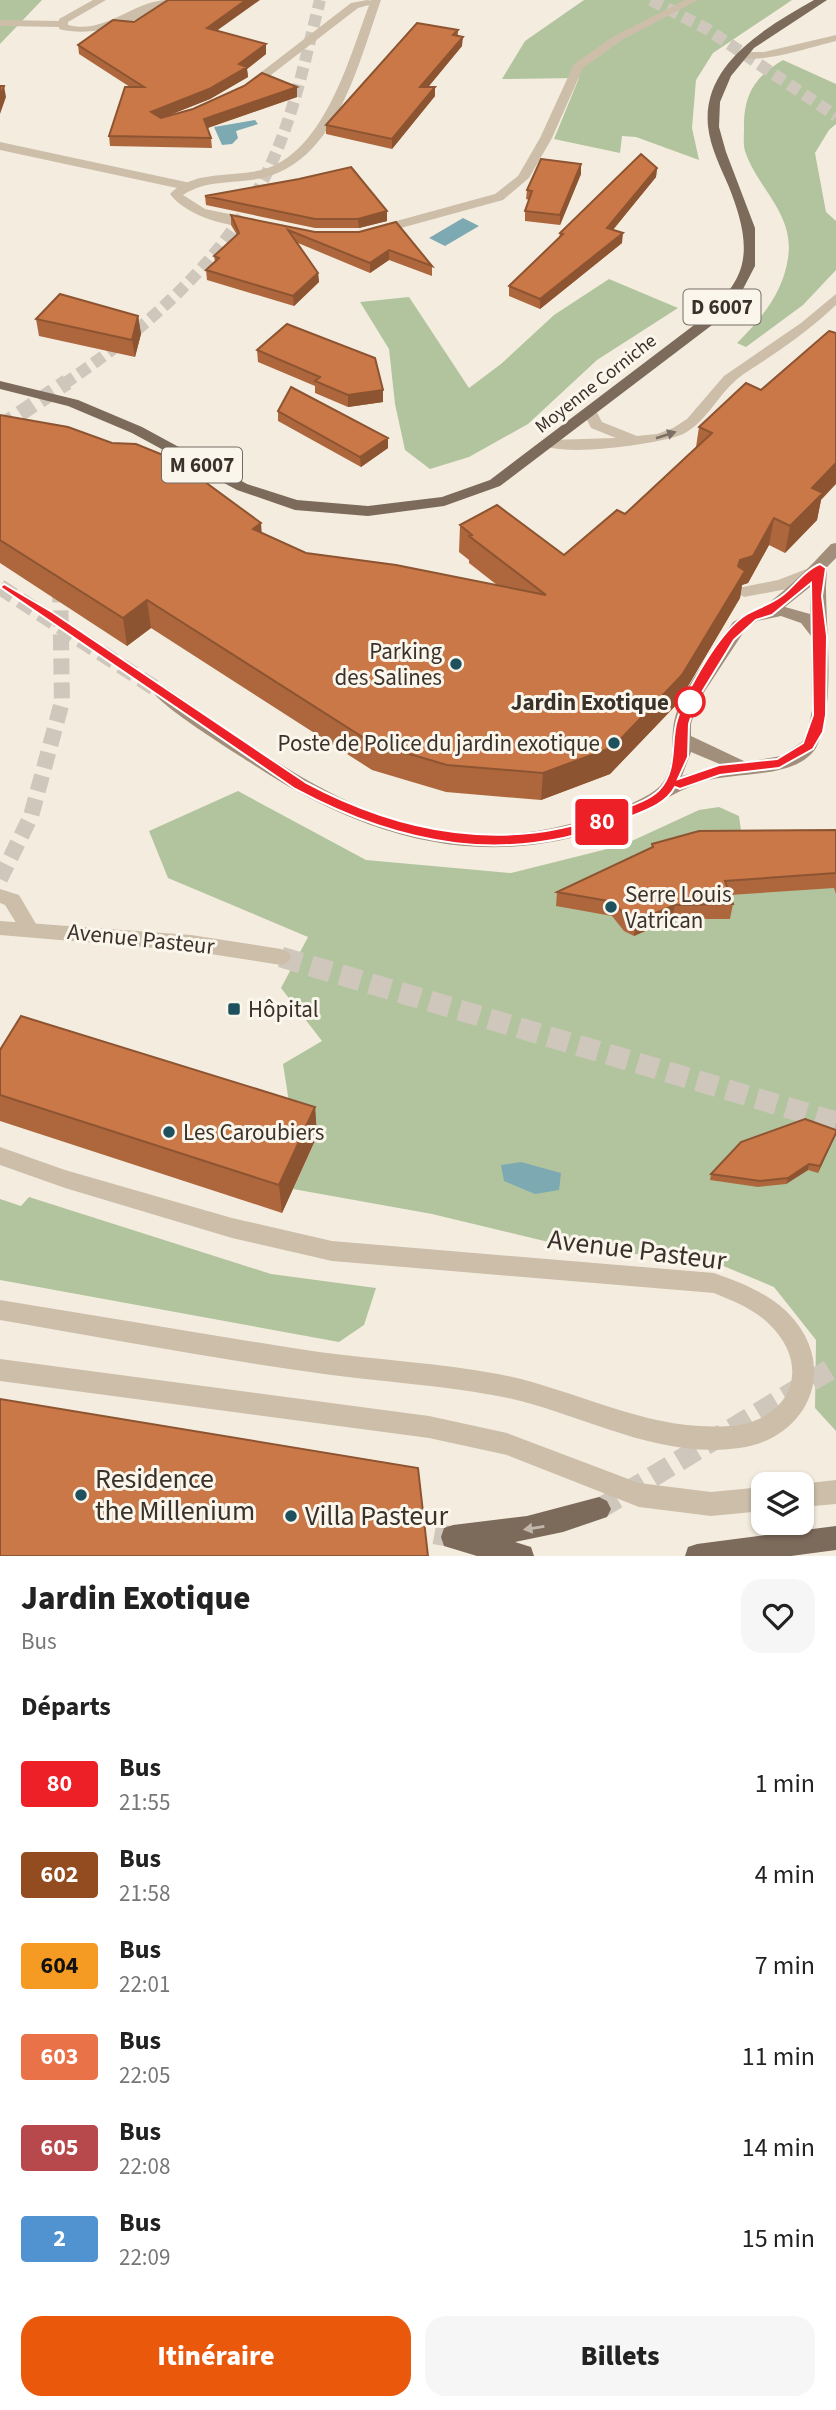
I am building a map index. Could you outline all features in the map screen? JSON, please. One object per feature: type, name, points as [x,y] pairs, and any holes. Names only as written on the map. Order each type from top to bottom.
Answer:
[{"type":"main road","name":"Moyenne Corniche","points":[[412,506],[444,501],[495,483],[550,444],[711,319],[734,295],[750,259],[748,220],[714,139],[715,101],[724,78],[742,55],[774,28],[822,0]]},
{"type":"main road","name":"M 6007","points":[[0,385],[86,408],[137,430],[242,487],[295,505],[368,511],[412,506]]},
{"type":"main road","points":[[768,612],[820,568],[836,548]]},
{"type":"main road","points":[[161,692],[300,785],[341,808],[386,824],[445,838],[506,842],[553,836],[621,816],[697,777],[743,766],[779,763],[808,746],[816,732],[819,715],[820,636],[815,596],[820,568]]},
{"type":"main road","points":[[665,793],[682,757],[682,724],[690,702],[730,636],[751,617],[768,612],[795,614],[807,619],[820,636]]},
{"type":"main road","points":[[683,739],[701,750],[743,766]]},
{"type":"main road","points":[[522,1556],[453,1537],[549,1526],[599,1509]]},
{"type":"main road","points":[[697,1556],[836,1538]]},
{"type":"street","points":[[61,24],[71,14],[101,0]]},
{"type":"street","points":[[0,23],[61,24],[70,30],[95,29],[163,0]]},
{"type":"street","points":[[359,235],[499,197],[523,178],[546,138],[578,66],[618,38],[693,0]]},
{"type":"street","points":[[236,94],[355,5],[375,1]]},
{"type":"street","points":[[271,226],[206,213],[182,204],[176,194],[200,180],[260,175],[279,170],[299,156],[344,89],[375,1]]},
{"type":"street","points":[[742,55],[764,55],[836,38]]},
{"type":"street","points":[[0,146],[186,186]]},
{"type":"street","points":[[550,444],[592,446],[659,439],[692,422],[729,379],[806,326],[836,298]]},
{"type":"street","points":[[590,412],[596,425],[617,435],[640,440]]},
{"type":"street","points":[[744,592],[781,585],[820,568]]},
{"type":"street","points":[[0,896],[12,900],[30,929]]},
{"type":"street","name":"Avenue Pasteur","points":[[0,928],[191,943],[281,957]]},
{"type":"street","name":"Avenue Pasteur","points":[[0,1156],[65,1179],[219,1224],[332,1251],[714,1283],[752,1298],[778,1317],[794,1336],[803,1355],[806,1375],[791,1411],[769,1428],[744,1437],[690,1437],[635,1428],[536,1394],[470,1380],[324,1363],[0,1310]]},
{"type":"street","points":[[0,1370],[429,1427],[507,1444],[639,1495],[711,1504],[751,1500]]},
{"type":"street","points":[[814,1494],[836,1492]]},
{"type":"green space","points":[[0,0],[42,0],[0,44]]},
{"type":"green space","points":[[584,0],[792,0],[713,53],[696,80],[692,128],[699,160],[636,137],[622,136],[620,153],[554,139],[579,78],[502,79],[525,41]]},
{"type":"green space","points":[[783,60],[836,84],[836,124],[829,130],[815,153],[826,212],[836,221],[836,270],[803,305],[746,347],[737,343],[762,315],[776,294],[785,271],[789,242],[781,215],[745,151],[744,117],[752,88],[765,73]]},
{"type":"green space","points":[[609,279],[678,308],[597,360],[528,424],[469,457],[430,469],[405,450],[395,404],[389,349],[360,302],[409,297],[469,388],[501,364],[554,315]]},
{"type":"green space","points":[[238,791],[366,860],[511,873],[623,845],[699,810],[719,807],[739,816],[743,845],[836,846],[836,1431],[815,1408],[816,1340],[774,1287],[704,1258],[586,1251],[432,1214],[293,1189],[317,1136],[293,1128],[283,1064],[322,1041],[281,988],[308,937],[168,878],[149,831]]},
{"type":"green space","points":[[29,1197],[271,1274],[376,1288],[364,1325],[339,1342],[0,1280],[0,1199],[21,1206]]},
{"type":"water","points":[[255,120],[258,124],[236,131],[238,138],[232,144],[222,145],[214,127]]},
{"type":"water","points":[[463,218],[479,226],[445,246],[429,238]]},
{"type":"water","points":[[521,1162],[561,1173],[559,1190],[535,1194],[504,1181],[501,1165]]},
{"type":"building","points":[[168,0],[246,0],[207,28],[266,44],[239,64],[247,67],[209,89],[151,112],[161,118],[193,109],[244,86],[262,73],[297,87],[204,119],[211,138],[109,136],[125,87],[144,87],[78,45],[113,20],[134,22]]},
{"type":"building","points":[[417,23],[458,30],[453,35],[463,37],[420,87],[435,87],[392,139],[326,125]]},
{"type":"building","points":[[641,154],[657,168],[607,228],[623,233],[540,299],[509,286],[563,234],[560,233]]},
{"type":"building","points":[[541,159],[581,164],[560,215],[525,211],[532,191],[527,190]]},
{"type":"building","points":[[351,167],[387,211],[358,219],[315,219],[205,196],[299,179]]},
{"type":"building","points":[[231,215],[315,232],[359,232],[396,222],[432,266],[389,250],[370,263],[288,230],[318,273],[293,296],[206,270],[219,258],[214,256],[239,233]]},
{"type":"building","points":[[60,294],[138,316],[132,340],[36,319]]},
{"type":"building","points":[[287,324],[375,358],[383,390],[348,395],[315,381],[320,377],[257,350]]},
{"type":"building","points":[[829,331],[836,333],[836,463],[812,488],[823,493],[790,526],[774,518],[753,556],[740,560],[738,566],[745,571],[682,675],[613,747],[543,773],[447,765],[372,743],[147,600],[123,618],[0,540],[0,415],[68,427],[112,443],[136,444],[175,460],[261,523],[253,529],[306,553],[396,565],[546,595],[469,536],[472,535],[460,525],[497,505],[564,555],[617,510],[625,514],[712,433],[699,427],[746,383],[761,390]]},
{"type":"building","points":[[291,387],[388,438],[360,457],[278,411]]},
{"type":"building","points":[[836,830],[836,873],[725,881],[733,904],[675,905],[636,921],[626,917],[614,902],[557,892],[653,847],[652,844],[699,831]]},
{"type":"building","name":"Les Caroubiers","points":[[21,1016],[315,1107],[279,1185],[0,1095],[0,1050]]},
{"type":"building","points":[[805,1119],[836,1130],[820,1166],[809,1164],[788,1178],[760,1181],[711,1174],[741,1142]]},
{"type":"building","points":[[0,1399],[418,1468],[428,1556],[0,1556]]},
{"type":"tunnel","points":[[64,384],[155,314],[183,288],[233,230],[271,164],[287,124],[320,0]]},
{"type":"tunnel","points":[[651,0],[707,29],[836,116]]},
{"type":"tunnel","points":[[0,427],[67,382]]},
{"type":"tunnel","points":[[0,879],[31,816],[62,702],[60,580]]},
{"type":"tunnel","points":[[0,587],[161,692]]},
{"type":"tunnel","points":[[281,957],[836,1122]]},
{"type":"tunnel","points":[[599,1509],[836,1366]]},
{"type":"tunnel","points":[[404,1528],[453,1537]]},
{"type":"bus line","name":"80","points":[[0,587],[48,615],[300,785],[341,808],[386,824],[445,838],[506,842],[553,836],[594,825],[621,816],[665,793],[676,776],[682,757],[682,724],[685,712],[730,636],[751,617],[768,612],[787,598],[820,568],[815,596],[820,636],[819,715],[816,732],[808,746],[795,757],[779,763],[719,770],[680,784]]},
{"type":"place","name":"Parking des Salines","points":[[456,664]]},
{"type":"place","name":"Jardin Exotique","points":[[690,702]]},
{"type":"place","name":"Poste de Police du jardin exotique","points":[[614,743]]},
{"type":"place","name":"Serre Louis Vatrican","points":[[611,907]]},
{"type":"place","name":"Hôpital","points":[[234,1009]]},
{"type":"place","name":"Les Caroubiers","points":[[169,1132]]},
{"type":"place","name":"Residence the Millenium","points":[[81,1495]]},
{"type":"place","name":"Villa Pasteur","points":[[291,1516]]}]
